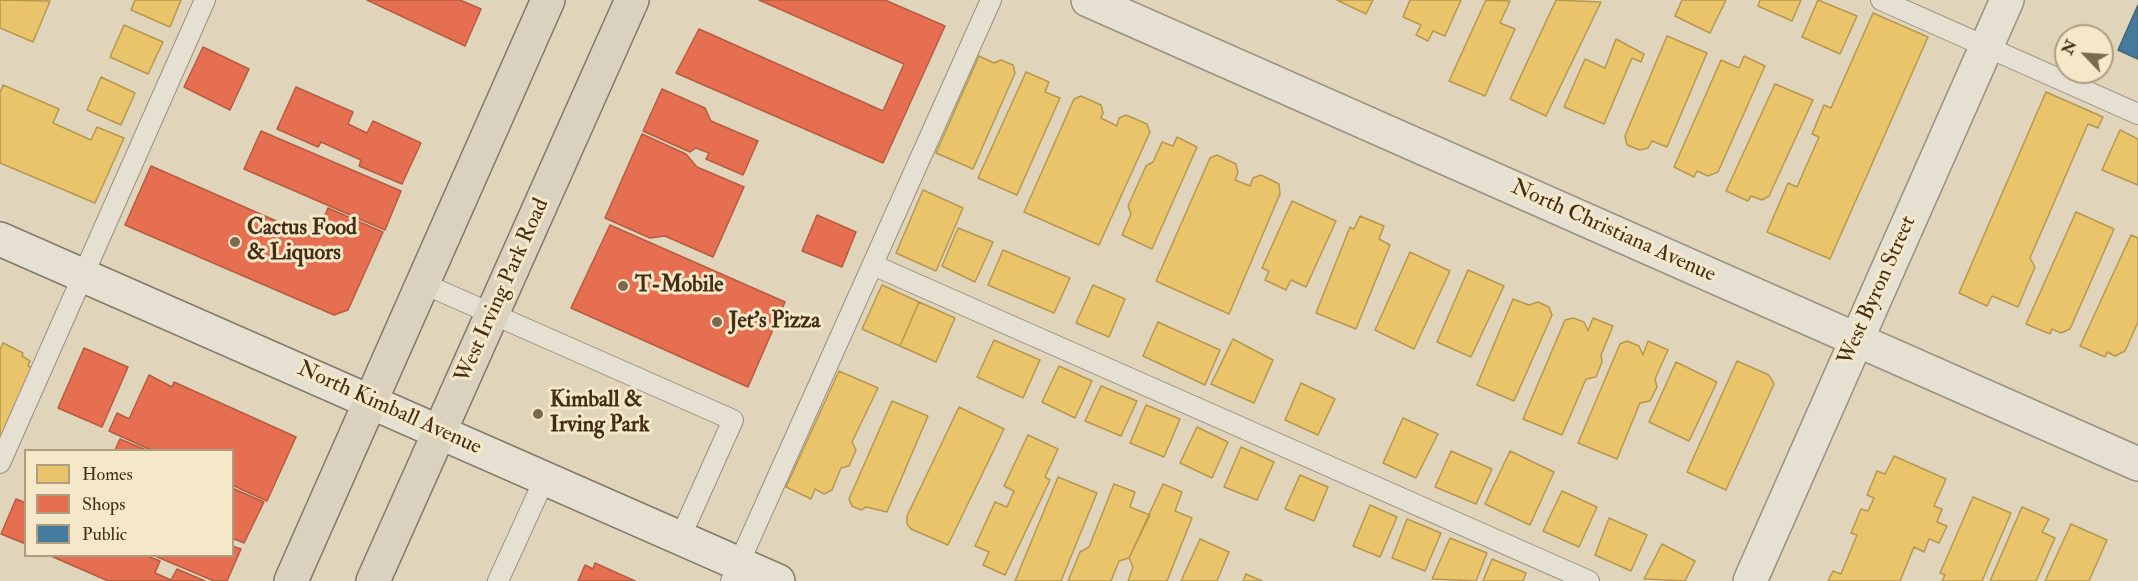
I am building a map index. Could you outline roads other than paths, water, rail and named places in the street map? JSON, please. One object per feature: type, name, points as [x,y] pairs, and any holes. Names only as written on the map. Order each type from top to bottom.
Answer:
[{"type":"main road","points":[[291,581],[548,0]]},
{"type":"main road","name":"West Irving Park Road","points":[[373,581],[632,0]]},
{"type":"street","name":"North Christiana Avenue","points":[[1088,0],[2138,464]]},
{"type":"street","name":"West Byron Street","points":[[1750,581],[2007,0]]},
{"type":"street","name":"North Kimball Avenue","points":[[0,238],[680,538],[735,572],[778,581]]},
{"type":"lane","points":[[0,463],[205,0]]},
{"type":"lane","points":[[735,572],[992,0]]},
{"type":"lane","points":[[1881,0],[2138,114]]},
{"type":"lane","points":[[873,265],[1589,581]]},
{"type":"lane","points":[[422,283],[733,420],[680,538]]},
{"type":"lane","points":[[498,581],[545,478]]},
{"type":"place","name":"Cactus Food & Liquors","points":[[235,242]]},
{"type":"place","name":"T-Mobile","points":[[623,286]]},
{"type":"place","name":"Jet's Pizza","points":[[717,322]]},
{"type":"place","name":"Kimball & Irving Park","points":[[538,414]]}]
